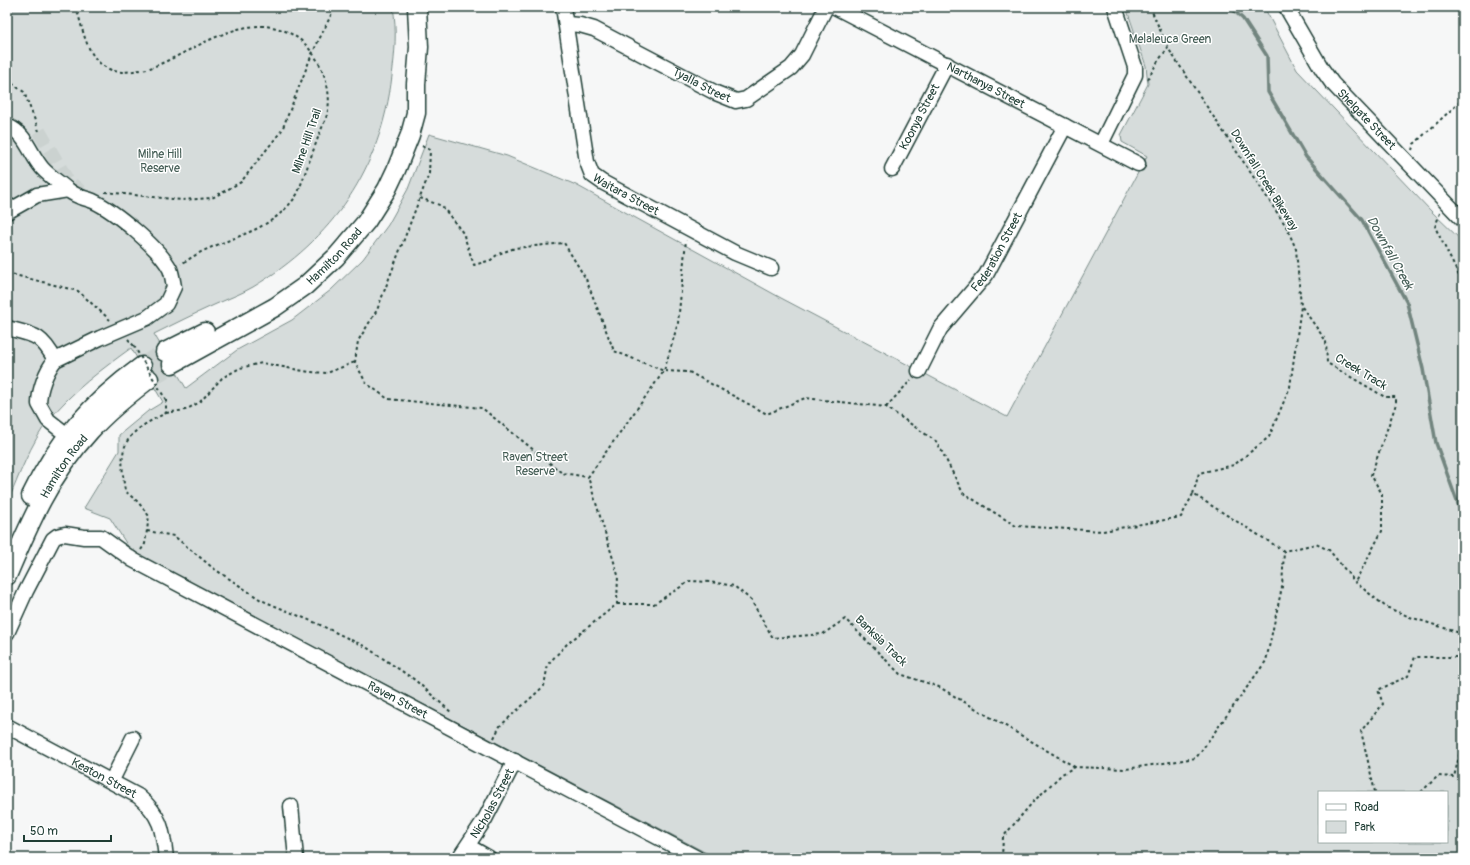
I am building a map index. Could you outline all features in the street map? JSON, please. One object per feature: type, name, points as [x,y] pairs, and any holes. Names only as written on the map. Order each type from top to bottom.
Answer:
[{"type":"main road","name":"Hamilton Road","points":[[169,358],[291,297],[319,274],[352,240],[387,189],[403,153],[416,113],[416,84],[419,47],[417,7]]},
{"type":"main road","name":"Hamilton Road","points":[[7,576],[43,497],[62,466],[73,440],[95,404],[146,372]]},
{"type":"main road","name":"Hamilton Road","points":[[7,549],[39,480],[73,440]]},
{"type":"street","name":"Waitara Street","points":[[563,7],[587,162],[592,175],[602,182],[735,253],[770,268]]},
{"type":"street","name":"Tyalla Street","points":[[566,24],[580,25],[594,29],[716,93],[736,101],[753,95],[797,62],[826,7]]},
{"type":"street","name":"Narthanya Street","points":[[835,7],[1138,164]]},
{"type":"street","points":[[1101,144],[1136,75],[1115,7]]},
{"type":"street","name":"Shelgate Street","points":[[1286,7],[1332,83],[1463,220]]},
{"type":"street","name":"Koonya Street","points":[[892,169],[947,64]]},
{"type":"street","points":[[7,126],[15,129],[26,141],[42,168],[68,190],[78,197],[92,201],[114,214],[160,254],[170,270],[174,287],[166,304],[147,318],[120,329],[55,360],[42,388],[39,404],[48,420],[73,440]]},
{"type":"street","name":"Federation Street","points":[[919,371],[940,329],[986,275],[1065,126]]},
{"type":"street","points":[[7,212],[37,195],[68,190]]},
{"type":"street","points":[[7,328],[38,337],[46,344],[55,360]]},
{"type":"street","name":"Raven Street","points":[[7,633],[26,591],[53,539],[57,536],[65,534],[84,537],[101,537],[133,560],[697,858]]},
{"type":"street","name":"Keaton Street","points":[[7,726],[112,780],[138,796],[152,809],[162,830],[166,858]]},
{"type":"street","points":[[112,780],[133,738]]},
{"type":"street","name":"Nicholas Street","points":[[460,858],[467,852],[515,761]]},
{"type":"street","points":[[291,806],[296,858]]},
{"type":"street","points":[[467,852],[489,858]]},
{"type":"path","name":"Milne Hill Trail","points":[[76,7],[90,50],[97,62],[108,69],[119,73],[150,68],[220,31],[247,24],[265,22],[275,24],[295,34],[312,54],[323,71],[328,91],[328,110],[298,193],[291,204],[276,219],[250,233],[202,252],[170,270]]},
{"type":"path","points":[[100,192],[189,199],[212,198],[241,182],[282,130],[312,54],[335,7]]},
{"type":"path","name":"Downfall Creek Bikeway","points":[[1150,7],[1168,48],[1286,226],[1296,249],[1301,306],[1290,387],[1269,437],[1234,465],[1199,473],[1193,494]]},
{"type":"path","points":[[7,80],[24,92],[39,131]]},
{"type":"path","points":[[1412,151],[1414,144],[1463,99]]},
{"type":"path","points":[[421,145],[430,150],[430,174],[377,310],[358,341],[356,362],[366,383],[388,399],[482,408],[562,473],[588,477]]},
{"type":"path","points":[[420,198],[442,206],[463,233],[474,265],[491,260],[498,254],[515,248],[564,243],[586,279],[614,351],[664,371],[689,372],[767,414],[805,398],[886,407],[937,442],[963,493],[1016,526],[1103,531],[1181,517],[1193,494],[1284,551]]},
{"type":"path","points":[[1441,212],[1435,227],[1463,284]]},
{"type":"path","points":[[588,477],[664,371],[678,322],[687,227]]},
{"type":"path","points":[[7,273],[78,290],[120,329]]},
{"type":"path","name":"Creek Track","points":[[1301,306],[1326,341],[1327,363],[1385,397],[1396,397],[1396,404],[1371,475],[1382,494],[1382,531],[1355,582]]},
{"type":"path","points":[[134,346],[166,400],[166,413]]},
{"type":"path","points":[[133,560],[145,544],[149,516],[138,502],[125,491],[121,456],[124,446],[133,433],[145,423],[166,413],[185,410],[200,402],[222,378],[240,368],[262,363],[309,372],[327,373],[356,362]]},
{"type":"path","points":[[886,407],[919,371]]},
{"type":"path","points":[[488,748],[500,726],[544,686],[548,664],[567,644],[617,604],[618,575],[588,477]]},
{"type":"path","points":[[147,531],[174,536],[213,568],[261,600],[316,623],[366,647],[414,680],[456,717]]},
{"type":"path","points":[[1284,551],[1299,546],[1316,544],[1329,550],[1355,582],[1386,606],[1410,617],[1463,634]]},
{"type":"path","points":[[1002,858],[1003,837],[1033,802],[1062,774],[1075,767],[1126,769],[1196,758],[1266,661],[1282,587],[1284,551]]},
{"type":"path","name":"Banksia Track","points":[[617,604],[654,604],[690,582],[710,582],[734,586],[751,600],[773,638],[823,634],[845,619],[900,674],[939,687],[1075,767]]},
{"type":"path","points":[[1375,791],[1360,731],[1383,704],[1378,690],[1408,676],[1415,657],[1463,658]]},
{"type":"path","points":[[1422,791],[1438,776],[1454,777],[1463,740]]},
{"type":"green space","name":"Raven Street Reserve","points":[[7,7],[393,7],[395,24],[395,50],[392,76],[386,110],[377,141],[364,171],[348,198],[329,224],[307,247],[281,268],[253,287],[154,334],[186,388],[237,350],[292,320],[331,290],[363,259],[388,225],[408,189],[429,134],[507,156],[576,185],[781,298],[1007,417],[1147,156],[1122,142],[1121,135],[1148,84],[1146,66],[1126,7],[1264,7],[1297,70],[1431,211],[1463,242],[1463,858],[716,858],[131,551],[110,518],[84,508],[119,451],[119,435],[148,411],[163,402],[131,348],[77,390],[49,420],[36,439],[7,504]]},
{"type":"waterway","name":"Downfall Creek","points":[[1230,7],[1243,19],[1267,56],[1268,92],[1306,157],[1362,220],[1407,303],[1423,369],[1436,443],[1463,518]]},
{"type":"tunnel","points":[[39,131],[67,180],[81,192]]},
{"type":"tunnel","points":[[142,366],[165,352]]},
{"type":"tunnel","points":[[149,379],[172,364]]},
{"type":"park label","name":"Melaleuca Green","points":[[1170,39]]},
{"type":"park label","name":"Milne Hill Reserve","points":[[160,161]]}]
